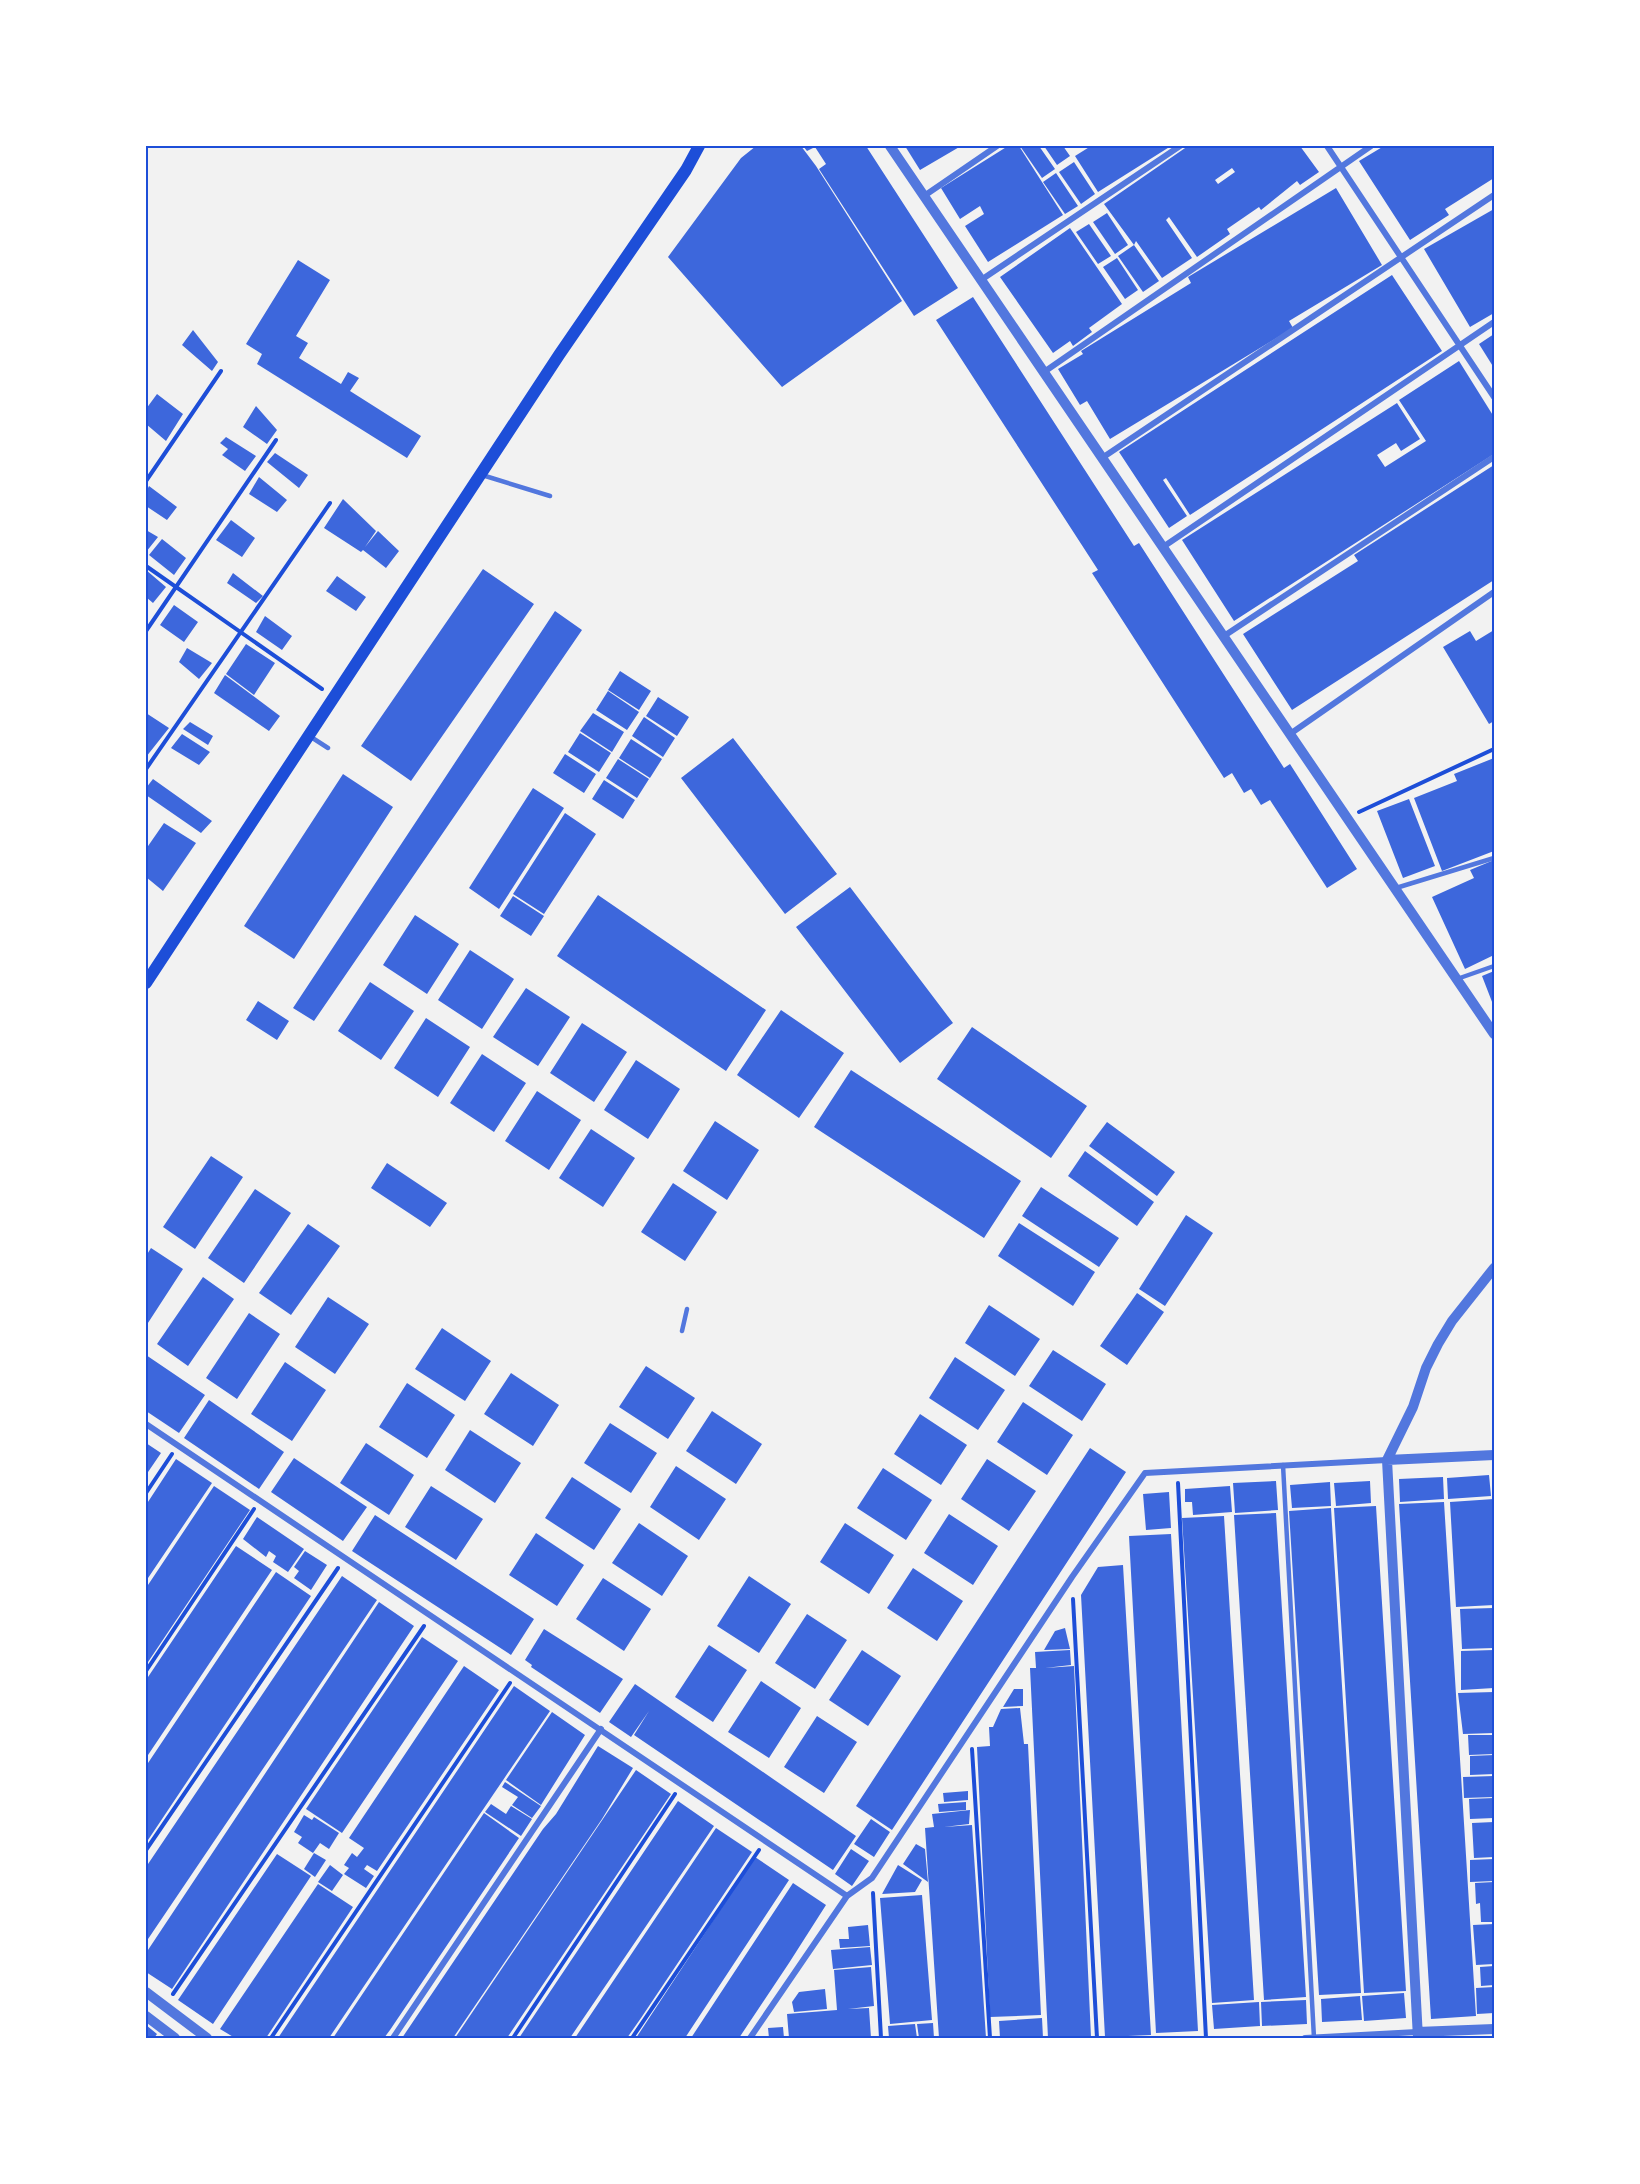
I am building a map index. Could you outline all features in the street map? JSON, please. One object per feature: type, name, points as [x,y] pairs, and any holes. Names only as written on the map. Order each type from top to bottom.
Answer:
[{"type":"main road","points":[[146,983],[559,356],[686,170],[699,146]]},
{"type":"street","points":[[890,146],[1494,1034]]},
{"type":"street","points":[[924,196],[997,146]]},
{"type":"street","points":[[981,280],[1180,146]]},
{"type":"street","points":[[1327,146],[1494,397]]},
{"type":"street","points":[[1044,372],[1371,146]]},
{"type":"street","points":[[1102,458],[1494,195]]},
{"type":"street","points":[[1163,547],[1494,322]]},
{"type":"street","points":[[1224,636],[1494,458]]},
{"type":"street","points":[[1290,734],[1494,592]]},
{"type":"street","points":[[1418,2035],[1387,1460],[1413,1407],[1426,1368],[1438,1344],[1452,1321],[1494,1268]]},
{"type":"street","points":[[146,1424],[766,1839],[847,1896]]},
{"type":"street","points":[[750,2038],[847,1896],[872,1878],[1072,1577],[1145,1473],[1494,1455]]},
{"type":"street","points":[[393,2038],[601,1729]]},
{"type":"street","points":[[146,1992],[207,2038]]},
{"type":"street","points":[[146,2016],[176,2038]]},
{"type":"street","points":[[1305,2038],[1418,2035],[1494,2029]]},
{"type":"lane","points":[[482,475],[550,496]]},
{"type":"lane","points":[[308,736],[328,748]]},
{"type":"lane","points":[[1395,888],[1494,858]]},
{"type":"lane","points":[[1457,979],[1494,966]]},
{"type":"lane","points":[[682,1331],[687,1309]]},
{"type":"lane","points":[[1283,1465],[1314,2038]]},
{"type":"path","points":[[146,481],[221,371]]},
{"type":"path","points":[[146,631],[276,440]]},
{"type":"path","points":[[146,770],[330,503]]},
{"type":"path","points":[[146,566],[312,682]]},
{"type":"path","points":[[1347,817],[1494,749]]},
{"type":"path","points":[[146,1493],[177,1445]]},
{"type":"path","points":[[1178,1471],[1206,2038]]},
{"type":"path","points":[[146,1671],[260,1501]]},
{"type":"path","points":[[146,1850],[345,1558]]},
{"type":"path","points":[[1072,1577],[1097,2038]]},
{"type":"path","points":[[165,2006],[431,1615]]},
{"type":"path","points":[[271,2038],[517,1673]]},
{"type":"path","points":[[971,1727],[990,2038]]},
{"type":"path","points":[[513,2038],[682,1783]]},
{"type":"path","points":[[632,2038],[766,1839]]},
{"type":"path","points":[[872,1878],[880,2038]]},
{"type":"building","points":[[756,146],[801,146],[902,301],[782,387],[668,257],[741,158]]},
{"type":"building","points":[[803,146],[866,146],[958,288],[914,316],[819,169],[826,164],[815,147],[807,151]]},
{"type":"building","points":[[905,146],[961,146],[920,170]]},
{"type":"building","points":[[1008,146],[1019,146],[1063,215],[988,262],[965,226],[984,214],[980,206],[960,219],[941,188]]},
{"type":"building","points":[[1020,146],[1039,146],[1055,169],[1042,178]]},
{"type":"building","points":[[1044,146],[1063,146],[1070,156],[1057,165]]},
{"type":"building","points":[[1091,146],[1171,146],[1098,192],[1075,156]]},
{"type":"building","points":[[1188,146],[1300,146],[1319,172],[1300,185],[1297,181],[1261,210],[1259,207],[1227,229],[1230,234],[1197,257],[1169,217],[1166,220],[1192,258],[1162,278],[1136,241],[1134,245],[1104,204]],"holes":[[[1232,168],[1235,172],[1218,184],[1215,180]]]},
{"type":"building","points":[[1384,146],[1494,146],[1494,178],[1445,209],[1449,215],[1410,240],[1359,161]]},
{"type":"building","points":[[1074,162],[1095,194],[1081,204],[1059,172]]},
{"type":"building","points":[[1056,173],[1078,206],[1065,214],[1043,182]]},
{"type":"building","points":[[1336,188],[1382,265],[1289,321],[1293,328],[1110,439],[1087,401],[1080,405],[1058,369],[1083,354],[1081,351],[1191,283],[1188,277]]},
{"type":"building","points":[[1494,209],[1494,313],[1470,327],[1424,249]]},
{"type":"building","points":[[1107,213],[1128,245],[1115,254],[1093,222]]},
{"type":"building","points":[[1089,224],[1111,256],[1098,264],[1076,232]]},
{"type":"building","points":[[1070,228],[1122,304],[1089,328],[1092,332],[1073,346],[1070,341],[1053,353],[1000,277]]},
{"type":"building","points":[[1134,245],[1159,281],[1143,292],[1118,256]]},
{"type":"building","points":[[1117,258],[1138,290],[1125,299],[1103,267]]},
{"type":"building","points":[[298,260],[330,280],[296,336],[308,343],[299,358],[341,384],[348,372],[359,378],[350,391],[421,436],[407,458],[257,364],[262,354],[246,344]]},
{"type":"building","points":[[1392,275],[1442,351],[1190,515],[1166,478],[1163,480],[1187,516],[1169,528],[1119,452]]},
{"type":"building","points":[[973,297],[1134,546],[1139,543],[1284,768],[1290,764],[1357,869],[1327,888],[1270,800],[1261,805],[1251,789],[1244,793],[1232,773],[1224,778],[1092,573],[1098,570],[936,320]]},
{"type":"building","points":[[193,330],[218,362],[212,371],[182,345]]},
{"type":"building","points":[[1494,334],[1494,368],[1479,344]]},
{"type":"building","points":[[1459,361],[1494,417],[1494,454],[1234,621],[1182,540],[1397,403],[1420,439],[1401,451],[1396,443],[1377,455],[1385,467],[1426,441],[1399,400]]},
{"type":"building","points":[[157,394],[183,414],[166,441],[146,424],[146,409]]},
{"type":"building","points":[[256,406],[277,430],[267,444],[243,427]]},
{"type":"building","points":[[226,437],[256,456],[245,471],[222,455],[228,449],[220,443]]},
{"type":"building","points":[[275,453],[308,475],[299,488],[267,462]]},
{"type":"building","points":[[1494,465],[1494,580],[1292,710],[1243,634],[1358,561],[1354,555]]},
{"type":"building","points":[[259,477],[287,500],[277,512],[249,494]]},
{"type":"building","points":[[149,486],[177,507],[167,520],[146,506],[146,492]]},
{"type":"building","points":[[343,499],[376,531],[365,547],[378,531],[399,551],[386,568],[363,550],[361,552],[324,528]]},
{"type":"building","points":[[231,520],[255,538],[242,557],[216,540]]},
{"type":"building","points":[[146,530],[158,537],[146,552]]},
{"type":"building","points":[[162,539],[186,558],[174,575],[149,555]]},
{"type":"building","points":[[483,569],[534,604],[411,781],[361,746]]},
{"type":"building","points":[[146,570],[166,587],[153,603],[146,597]]},
{"type":"building","points":[[233,573],[263,596],[256,603],[227,583]]},
{"type":"building","points":[[337,576],[366,597],[356,611],[326,591]]},
{"type":"building","points":[[174,605],[198,622],[184,642],[160,625]]},
{"type":"building","points":[[555,611],[582,630],[314,1021],[293,1008]]},
{"type":"building","points":[[265,616],[292,636],[282,650],[256,632]]},
{"type":"building","points":[[1494,630],[1494,721],[1489,724],[1443,647],[1470,631],[1476,641]]},
{"type":"building","points":[[246,644],[275,663],[254,695],[226,674]]},
{"type":"building","points":[[187,648],[212,663],[199,679],[179,662]]},
{"type":"building","points":[[620,671],[651,691],[639,710],[608,690]]},
{"type":"building","points":[[225,675],[280,716],[269,731],[214,693]]},
{"type":"building","points":[[608,691],[639,712],[627,730],[596,710]]},
{"type":"building","points":[[658,697],[689,717],[677,736],[646,716]]},
{"type":"building","points":[[146,713],[169,728],[146,757]]},
{"type":"building","points":[[593,713],[624,732],[612,752],[580,731]]},
{"type":"building","points":[[644,717],[675,738],[663,757],[632,736]]},
{"type":"building","points":[[190,722],[213,736],[208,745],[183,729]]},
{"type":"building","points":[[580,733],[611,753],[599,772],[568,752]]},
{"type":"building","points":[[182,734],[210,752],[199,765],[171,748]]},
{"type":"building","points":[[733,738],[837,874],[785,914],[681,778]]},
{"type":"building","points":[[631,739],[662,759],[650,778],[619,758]]},
{"type":"building","points":[[565,754],[596,774],[584,793],[553,773]]},
{"type":"building","points":[[1494,758],[1494,851],[1442,871],[1414,798],[1457,781],[1454,774]]},
{"type":"building","points":[[618,759],[649,779],[637,798],[606,778]]},
{"type":"building","points":[[343,774],[393,807],[294,959],[244,926]]},
{"type":"building","points":[[153,779],[212,821],[201,833],[146,795],[146,788]]},
{"type":"building","points":[[604,780],[635,800],[623,819],[592,799]]},
{"type":"building","points":[[533,788],[564,808],[499,909],[469,888]]},
{"type":"building","points":[[1409,799],[1435,866],[1403,878],[1377,811]]},
{"type":"building","points":[[565,813],[596,834],[544,914],[513,894]]},
{"type":"building","points":[[164,823],[196,843],[163,891],[146,877],[146,849]]},
{"type":"building","points":[[1494,860],[1494,955],[1465,969],[1432,897],[1474,878],[1470,870]]},
{"type":"building","points":[[850,887],[953,1023],[900,1063],[796,927]]},
{"type":"building","points":[[598,895],[766,1010],[726,1071],[557,956]]},
{"type":"building","points":[[513,896],[544,916],[531,936],[500,916]]},
{"type":"building","points":[[415,915],[459,944],[427,994],[383,965]]},
{"type":"building","points":[[470,950],[514,979],[482,1029],[438,1000]]},
{"type":"building","points":[[1494,971],[1494,1007],[1482,976]]},
{"type":"building","points":[[370,982],[414,1011],[381,1060],[338,1031]]},
{"type":"building","points":[[526,988],[570,1017],[538,1066],[493,1037]]},
{"type":"building","points":[[258,1001],[289,1021],[277,1040],[246,1020]]},
{"type":"building","points":[[781,1010],[844,1053],[799,1118],[737,1075]]},
{"type":"building","points":[[426,1018],[470,1047],[438,1097],[394,1068]]},
{"type":"building","points":[[582,1023],[627,1052],[594,1102],[550,1073]]},
{"type":"building","points":[[972,1027],[1087,1106],[1051,1158],[937,1079]]},
{"type":"building","points":[[482,1054],[526,1083],[494,1132],[450,1103]]},
{"type":"building","points":[[636,1060],[680,1089],[648,1139],[604,1110]]},
{"type":"building","points":[[851,1070],[1021,1181],[984,1238],[814,1127]]},
{"type":"building","points":[[537,1091],[581,1120],[549,1170],[505,1141]]},
{"type":"building","points":[[715,1121],[759,1150],[727,1200],[683,1171]]},
{"type":"building","points":[[1107,1122],[1175,1172],[1157,1196],[1089,1146]]},
{"type":"building","points":[[591,1129],[635,1158],[603,1207],[559,1178]]},
{"type":"building","points":[[1085,1151],[1154,1202],[1137,1226],[1068,1176]]},
{"type":"building","points":[[211,1156],[243,1177],[195,1249],[163,1227]]},
{"type":"building","points":[[387,1163],[447,1203],[430,1227],[371,1188]]},
{"type":"building","points":[[673,1183],[717,1212],[685,1261],[641,1232]]},
{"type":"building","points":[[1041,1187],[1119,1238],[1099,1267],[1022,1216]]},
{"type":"building","points":[[255,1189],[291,1213],[244,1283],[208,1258]]},
{"type":"building","points":[[1186,1215],[1213,1233],[1165,1306],[1139,1289]]},
{"type":"building","points":[[1019,1223],[1095,1272],[1073,1306],[998,1256]]},
{"type":"building","points":[[308,1224],[340,1246],[291,1315],[259,1293]]},
{"type":"building","points":[[151,1248],[183,1269],[146,1326],[146,1256]]},
{"type":"building","points":[[203,1277],[234,1299],[188,1366],[157,1344]]},
{"type":"building","points":[[1137,1293],[1164,1312],[1127,1365],[1100,1346]]},
{"type":"building","points":[[328,1297],[369,1324],[335,1374],[295,1347]]},
{"type":"building","points":[[989,1305],[1040,1339],[1015,1376],[965,1343]]},
{"type":"building","points":[[249,1313],[280,1334],[237,1399],[206,1378]]},
{"type":"building","points":[[442,1328],[491,1361],[465,1401],[415,1369]]},
{"type":"building","points":[[1053,1350],[1106,1384],[1082,1421],[1029,1386]]},
{"type":"building","points":[[146,1355],[205,1395],[179,1433],[146,1411]]},
{"type":"building","points":[[955,1357],[1005,1390],[978,1430],[929,1398]]},
{"type":"building","points":[[285,1362],[326,1390],[292,1441],[251,1414]]},
{"type":"building","points":[[646,1366],[695,1398],[668,1439],[619,1407]]},
{"type":"building","points":[[511,1373],[559,1405],[533,1446],[484,1414]]},
{"type":"building","points":[[407,1383],[455,1415],[427,1458],[379,1427]]},
{"type":"building","points":[[209,1400],[284,1452],[259,1489],[184,1438]]},
{"type":"building","points":[[1023,1402],[1073,1435],[1047,1475],[997,1442]]},
{"type":"building","points":[[712,1411],[762,1444],[736,1484],[686,1451]]},
{"type":"building","points":[[920,1414],[967,1445],[941,1485],[894,1454]]},
{"type":"building","points":[[610,1423],[657,1453],[631,1493],[584,1463]]},
{"type":"building","points":[[470,1430],[521,1463],[495,1503],[445,1470]]},
{"type":"building","points":[[146,1443],[161,1453],[146,1475]]},
{"type":"building","points":[[366,1443],[414,1475],[389,1515],[340,1483]]},
{"type":"building","points":[[1090,1448],[1126,1472],[892,1830],[856,1806]]},
{"type":"building","points":[[294,1458],[367,1507],[343,1541],[271,1492]]},
{"type":"building","points":[[176,1459],[212,1483],[146,1581],[146,1505]]},
{"type":"building","points":[[987,1459],[1036,1491],[1009,1531],[961,1499]]},
{"type":"building","points":[[676,1466],[726,1499],[699,1540],[650,1507]]},
{"type":"building","points":[[883,1468],[932,1500],[906,1540],[857,1508]]},
{"type":"building","points":[[1489,1475],[1491,1496],[1448,1499],[1447,1478]]},
{"type":"building","points":[[572,1477],[621,1509],[594,1550],[545,1518]]},
{"type":"building","points":[[1443,1477],[1444,1499],[1400,1502],[1399,1479]]},
{"type":"building","points":[[1276,1481],[1278,1510],[1235,1513],[1233,1483]]},
{"type":"building","points":[[1370,1481],[1371,1503],[1336,1506],[1334,1483]]},
{"type":"building","points":[[1330,1482],[1331,1506],[1292,1508],[1290,1485]]},
{"type":"building","points":[[214,1486],[250,1510],[146,1665],[146,1588]]},
{"type":"building","points":[[431,1486],[483,1519],[456,1560],[405,1527]]},
{"type":"building","points":[[1230,1486],[1232,1512],[1193,1515],[1192,1502],[1185,1502],[1185,1489]]},
{"type":"building","points":[[1169,1492],[1171,1528],[1146,1530],[1143,1494]]},
{"type":"building","points":[[1494,1499],[1494,1605],[1456,1607],[1450,1502]]},
{"type":"building","points":[[1444,1502],[1476,2016],[1431,2019],[1399,1504]]},
{"type":"building","points":[[1376,1506],[1406,1991],[1364,1993],[1334,1508]]},
{"type":"building","points":[[1331,1508],[1361,1993],[1319,1995],[1289,1511]]},
{"type":"building","points":[[1276,1513],[1306,1997],[1264,2000],[1234,1515]]},
{"type":"building","points":[[949,1514],[998,1546],[973,1585],[924,1553]]},
{"type":"building","points":[[375,1515],[534,1619],[511,1655],[352,1551]]},
{"type":"building","points":[[1224,1516],[1254,2000],[1212,2003],[1182,1518]]},
{"type":"building","points":[[257,1517],[304,1549],[288,1572],[273,1562],[276,1556],[269,1551],[266,1557],[243,1539]]},
{"type":"building","points":[[639,1523],[688,1556],[662,1596],[612,1563]]},
{"type":"building","points":[[845,1523],[894,1555],[869,1594],[820,1562]]},
{"type":"building","points":[[536,1533],[584,1565],[557,1606],[509,1575]]},
{"type":"building","points":[[1171,1534],[1198,2031],[1156,2033],[1129,1536]]},
{"type":"building","points":[[236,1546],[272,1570],[146,1758],[146,1680]]},
{"type":"building","points":[[305,1551],[327,1565],[311,1590],[294,1578],[299,1571],[294,1567]]},
{"type":"building","points":[[1123,1565],[1151,2035],[1105,2037],[1081,1595],[1098,1567]]},
{"type":"building","points":[[913,1568],[963,1601],[937,1641],[887,1608]]},
{"type":"building","points":[[276,1572],[311,1596],[146,1843],[146,1766]]},
{"type":"building","points":[[342,1576],[377,1600],[146,1942],[146,1867]]},
{"type":"building","points":[[749,1576],[791,1604],[759,1653],[717,1626]]},
{"type":"building","points":[[603,1578],[651,1609],[624,1651],[576,1619]]},
{"type":"building","points":[[379,1602],[414,1626],[172,1989],[146,1972],[146,1953]]},
{"type":"building","points":[[1493,1608],[1494,1648],[1462,1649],[1460,1609]]},
{"type":"building","points":[[807,1614],[847,1640],[815,1689],[775,1663]]},
{"type":"building","points":[[1065,1628],[1070,1649],[1044,1650],[1055,1631]]},
{"type":"building","points":[[544,1629],[623,1679],[600,1713],[531,1667],[532,1665],[525,1660]]},
{"type":"building","points":[[422,1637],[458,1661],[342,1833],[306,1809]]},
{"type":"building","points":[[709,1645],[747,1670],[713,1722],[675,1697]]},
{"type":"building","points":[[862,1650],[901,1676],[868,1726],[829,1700]]},
{"type":"building","points":[[1070,1650],[1071,1665],[1045,1668],[1074,1666],[1091,2037],[1048,2038],[1030,1668],[1036,1668],[1035,1652]]},
{"type":"building","points":[[1494,1650],[1494,1688],[1461,1690],[1461,1651]]},
{"type":"building","points":[[464,1666],[499,1690],[377,1871],[367,1865],[364,1869],[374,1876],[366,1888],[344,1874],[349,1868],[344,1865],[352,1853],[357,1857],[364,1848],[349,1838]]},
{"type":"building","points":[[761,1681],[801,1708],[769,1758],[728,1732]]},
{"type":"building","points":[[635,1684],[856,1836],[833,1870],[634,1735],[649,1711],[631,1737],[609,1722]]},
{"type":"building","points":[[514,1686],[550,1711],[329,2038],[278,2038]]},
{"type":"building","points":[[1014,1689],[1023,1689],[1023,1706],[1003,1707]]},
{"type":"building","points":[[1494,1692],[1494,1733],[1463,1734],[1458,1693]]},
{"type":"building","points":[[1020,1708],[1024,1744],[1028,1744],[1041,2015],[990,2017],[977,1747],[990,1746],[989,1727],[993,1727],[1001,1709]]},
{"type":"building","points":[[552,1712],[585,1735],[541,1805],[506,1780]]},
{"type":"building","points":[[817,1716],[857,1742],[824,1793],[784,1767]]},
{"type":"building","points":[[1468,1735],[1494,1735],[1494,1754],[1469,1755]]},
{"type":"building","points":[[598,1746],[633,1768],[602,1819],[453,2038],[402,2038],[543,1829],[556,1814]]},
{"type":"building","points":[[1494,1755],[1494,1774],[1470,1775],[1470,1756]]},
{"type":"building","points":[[636,1770],[671,1794],[507,2038],[455,2038]]},
{"type":"building","points":[[1494,1776],[1494,1797],[1464,1798],[1463,1777]]},
{"type":"building","points":[[505,1782],[541,1806],[532,1818],[512,1805],[518,1797],[502,1787]]},
{"type":"building","points":[[968,1791],[968,1800],[944,1802],[943,1793]]},
{"type":"building","points":[[1494,1798],[1494,1818],[1470,1819],[1469,1799]]},
{"type":"building","points":[[678,1801],[714,1826],[570,2038],[519,2038]]},
{"type":"building","points":[[966,1802],[966,1810],[939,1812],[938,1804]]},
{"type":"building","points":[[491,1804],[506,1814],[511,1806],[532,1819],[521,1836],[485,1812]]},
{"type":"building","points":[[970,1810],[969,1824],[944,1827],[972,1825],[986,2038],[939,2038],[925,1828],[934,1827],[932,1814]]},
{"type":"building","points":[[484,1813],[519,1838],[384,2038],[333,2038]]},
{"type":"building","points":[[304,1815],[312,1820],[314,1817],[339,1833],[329,1849],[320,1843],[313,1853],[298,1843],[302,1837],[294,1832]]},
{"type":"building","points":[[871,1819],[890,1832],[874,1857],[854,1844]]},
{"type":"building","points":[[1494,1822],[1494,1857],[1474,1858],[1472,1823]]},
{"type":"building","points":[[716,1828],[752,1852],[641,2018],[627,2038],[575,2038]]},
{"type":"building","points":[[916,1844],[925,1849],[928,1882],[903,1864]]},
{"type":"building","points":[[851,1849],[869,1861],[852,1886],[835,1874]]},
{"type":"building","points":[[314,1853],[326,1860],[315,1877],[304,1869]]},
{"type":"building","points":[[277,1854],[311,1876],[213,2024],[178,2000]]},
{"type":"building","points":[[755,1857],[789,1880],[685,2038],[636,2038]]},
{"type":"building","points":[[1494,1859],[1494,1881],[1470,1882],[1470,1860]]},
{"type":"building","points":[[330,1865],[343,1875],[332,1891],[318,1882]]},
{"type":"building","points":[[898,1865],[922,1880],[915,1892],[882,1894]]},
{"type":"building","points":[[1494,1882],[1494,1922],[1481,1922],[1480,1903],[1476,1904],[1475,1883]]},
{"type":"building","points":[[793,1883],[826,1905],[789,1963],[739,2038],[691,2038]]},
{"type":"building","points":[[318,1884],[353,1907],[266,2038],[235,2038],[220,2029]]},
{"type":"building","points":[[922,1895],[932,2020],[890,2024],[880,1898]]},
{"type":"building","points":[[1494,1924],[1494,1964],[1476,1965],[1473,1925]]},
{"type":"building","points":[[868,1925],[870,1946],[840,1948],[839,1939],[849,1939],[848,1927]]},
{"type":"building","points":[[870,1947],[872,1965],[833,1969],[831,1950]]},
{"type":"building","points":[[1494,1966],[1494,1985],[1481,1986],[1480,1967]]},
{"type":"building","points":[[871,1967],[874,2006],[848,2009],[869,2008],[871,2038],[789,2038],[787,2014],[837,2010],[834,1970]]},
{"type":"building","points":[[1494,1987],[1494,2013],[1477,2014],[1476,1988]]},
{"type":"building","points":[[825,1989],[827,2009],[794,2012],[792,2002],[799,1992]]},
{"type":"building","points":[[1404,1993],[1406,2018],[1364,2021],[1362,1996]]},
{"type":"building","points":[[1360,1996],[1362,2020],[1322,2022],[1321,1999]]},
{"type":"building","points":[[1306,2000],[1307,2024],[1262,2026],[1261,2002]]},
{"type":"building","points":[[1259,2002],[1260,2026],[1214,2029],[1212,2005]]},
{"type":"building","points":[[1042,2018],[1043,2038],[1000,2038],[999,2021]]},
{"type":"building","points":[[933,2023],[934,2038],[919,2038],[917,2024]]},
{"type":"building","points":[[915,2024],[917,2038],[889,2038],[888,2026]]},
{"type":"building","points":[[146,2025],[157,2034],[154,2038],[146,2038]]},
{"type":"building","points":[[783,2027],[784,2038],[769,2038],[768,2028]]}]
